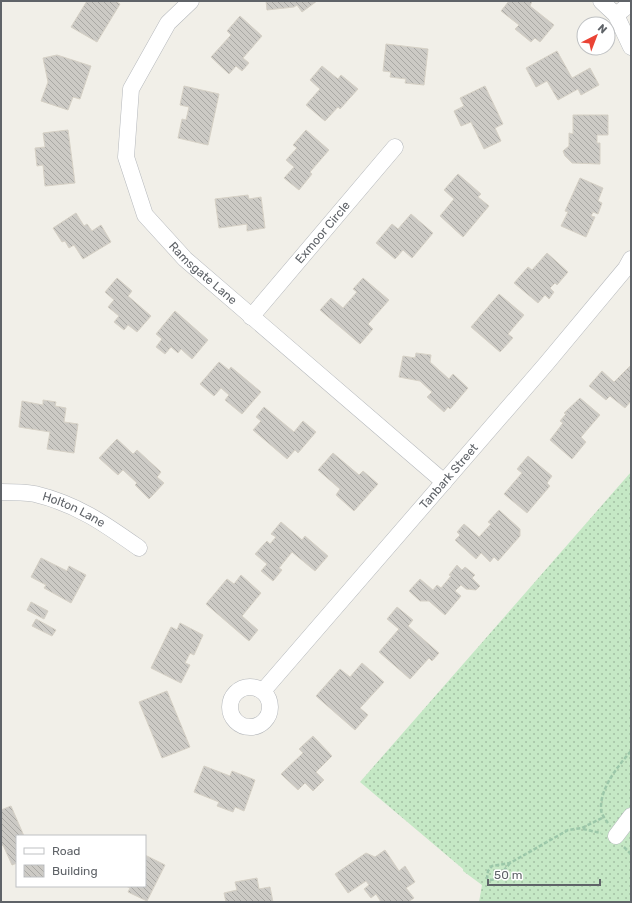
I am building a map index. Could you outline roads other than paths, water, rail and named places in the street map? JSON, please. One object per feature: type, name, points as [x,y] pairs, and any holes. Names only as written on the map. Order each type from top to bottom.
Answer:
[{"type":"street","name":"Ramsgate Lane","points":[[191,1],[168,23],[131,89],[126,157],[145,215],[185,259],[444,482]]},
{"type":"street","points":[[601,1],[616,15],[631,46]]},
{"type":"street","points":[[616,15],[631,3]]},
{"type":"street","name":"Exmoor Circle","points":[[251,317],[394,147]]},
{"type":"street","name":"Tanbark Street","points":[[263,692],[546,364],[626,268],[631,259]]},
{"type":"street","name":"Holton Lane","points":[[1,492],[34,494],[65,503],[92,516],[139,548]]},
{"type":"street","points":[[616,836],[631,816]]}]
